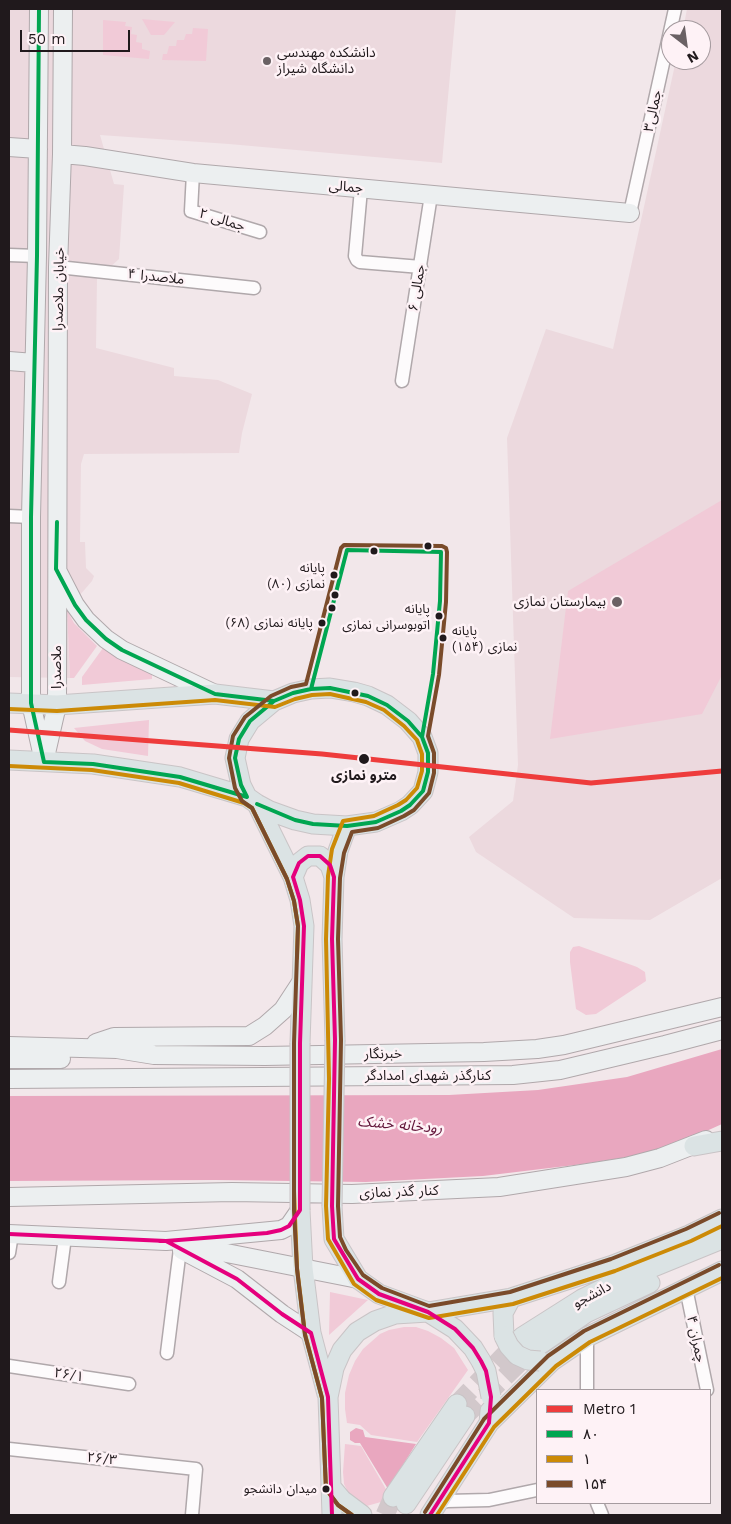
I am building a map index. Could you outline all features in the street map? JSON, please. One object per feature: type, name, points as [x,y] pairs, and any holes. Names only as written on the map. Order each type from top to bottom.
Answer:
[{"type":"main road","name":"خیابان ملاصدرا","points":[[32,582],[30,517],[37,256],[38,9]]},
{"type":"main road","name":"خیابان ملاصدرا","points":[[56,569],[58,267],[62,154],[63,9]]},
{"type":"main road","points":[[9,146],[38,149]]},
{"type":"main road","name":"جمالی","points":[[62,154],[193,173],[630,214]]},
{"type":"main road","points":[[9,362],[34,363]]},
{"type":"main road","points":[[56,569],[86,620],[106,639],[122,650],[214,694]]},
{"type":"main road","name":"ملاصدرا","points":[[44,762],[57,706],[56,569]]},
{"type":"main road","name":"ملاصدرا","points":[[32,582],[31,704],[44,762]]},
{"type":"main road","points":[[9,760],[93,764],[180,777],[252,801],[295,820],[313,824],[348,826],[376,822],[401,812],[423,791],[428,772],[428,754],[422,737],[408,721],[387,704],[354,692],[330,688],[311,689],[293,693],[274,702],[250,721],[239,739],[235,758],[241,784],[252,801],[293,877],[300,900],[304,926],[300,1044],[300,1210],[303,1268],[311,1333],[328,1397],[332,1515]]},
{"type":"main road","points":[[9,703],[57,706],[214,694],[274,702]]},
{"type":"main road","points":[[348,826],[338,851],[334,877],[332,939],[335,1040],[332,1206],[334,1239],[358,1278],[379,1294],[428,1312],[455,1329],[474,1348],[486,1371],[491,1396],[488,1423]]},
{"type":"main road","points":[[293,877],[299,863],[308,856],[320,856],[330,865],[334,877]]},
{"type":"main road","points":[[80,1048],[114,1037],[249,1036],[265,1026],[283,1010],[302,981]]},
{"type":"main road","name":"خبرنگار","points":[[9,1046],[117,1049],[154,1055],[295,1055],[537,1049],[673,1020],[722,1007]]},
{"type":"main road","name":"کنارگذر شهدای امدادگر","points":[[9,1079],[513,1075],[560,1070],[665,1046],[722,1030]]},
{"type":"main road","points":[[9,1059],[113,1059],[154,1055]]},
{"type":"main road","name":"کنار گذر نمازی","points":[[9,1198],[232,1192],[352,1194],[499,1187],[626,1167],[694,1146],[722,1133]]},
{"type":"main road","points":[[694,1146],[722,1141]]},
{"type":"main road","points":[[173,1245],[281,1230],[289,1226],[300,1210]]},
{"type":"main road","points":[[328,1397],[334,1368],[342,1350],[357,1332],[375,1321],[395,1314],[428,1312],[511,1298],[613,1265],[688,1235],[722,1219]]},
{"type":"main road","points":[[10,1234],[173,1245],[358,1278]]},
{"type":"main road","name":"دانشجو","points":[[530,1349],[582,1299],[619,1281],[722,1239]]},
{"type":"main road","points":[[173,1245],[237,1279],[282,1314],[311,1333]]},
{"type":"main road","name":"دانشجو","points":[[530,1349],[586,1313],[625,1293],[722,1252]]},
{"type":"main road","points":[[433,1509],[488,1423],[530,1349],[587,1337],[722,1271]]},
{"type":"main road","points":[[511,1298],[503,1313],[530,1349]]},
{"type":"main road","points":[[400,1500],[461,1410]]},
{"type":"main road","points":[[332,1488],[342,1500],[362,1515]]},
{"type":"street","name":"جمالی۳","points":[[630,214],[675,9]]},
{"type":"street","name":"۲ جمالی","points":[[193,173],[191,211],[260,232]]},
{"type":"street","points":[[361,189],[355,256],[357,260],[360,262],[421,267]]},
{"type":"street","name":"۶ جمالی","points":[[402,381],[431,195]]},
{"type":"street","points":[[9,255],[37,256]]},
{"type":"street","name":"۴ ملاصدرا","points":[[58,267],[254,288]]},
{"type":"street","points":[[9,516],[30,517]]},
{"type":"street","points":[[9,1254],[10,1234]]},
{"type":"street","points":[[59,1282],[65,1237]]},
{"type":"street","points":[[167,1353],[173,1245]]},
{"type":"street","name":"۴ چمران","points":[[686,1288],[707,1389]]},
{"type":"street","points":[[587,1337],[587,1389]]},
{"type":"street","name":"۲۶/۱","points":[[9,1366],[129,1384]]},
{"type":"street","name":"۲۶/۳","points":[[9,1449],[196,1469],[192,1515]]},
{"type":"street","points":[[433,1509],[447,1501],[489,1500],[536,1490]]},
{"type":"shaded area","points":[[9,9],[456,9],[442,163],[229,144],[100,135],[114,184],[124,185],[119,259],[97,279],[96,348],[174,368],[174,376],[218,380],[252,394],[239,453],[84,454],[81,464],[80,542],[85,542],[86,568],[94,576],[92,581],[67,610],[70,678],[9,677]]},
{"type":"shaded area","name":"بیمارستان نمازی","points":[[687,9],[722,9],[722,878],[650,920],[574,918],[476,852],[469,837],[513,801],[518,765],[507,438],[546,329],[613,349],[674,70],[711,70],[711,20],[685,20]]},
{"type":"shaded area","points":[[142,19],[175,22],[164,35],[151,35]]},
{"type":"shaded area","points":[[103,20],[126,22],[125,26],[132,27],[131,34],[137,35],[136,42],[142,43],[142,49],[150,51],[149,59],[103,55]]},
{"type":"shaded area","points":[[193,28],[208,29],[206,61],[162,60],[163,54],[167,54],[169,46],[176,46],[177,40],[184,40],[186,34],[192,34]]},
{"type":"shaded area","points":[[722,500],[722,675],[702,714],[550,739],[568,591]]},
{"type":"shaded area","points":[[67,610],[74,623],[97,646],[74,678],[70,678]]},
{"type":"shaded area","points":[[103,648],[152,674],[152,679],[82,685],[82,677]]},
{"type":"shaded area","points":[[149,720],[148,756],[102,749],[85,741],[74,728]]},
{"type":"shaded area","points":[[579,946],[637,967],[645,972],[646,981],[596,1014],[586,1015],[576,1009],[570,962],[570,952],[573,947]]},
{"type":"shaded area","points":[[330,1292],[368,1300],[329,1335]]},
{"type":"shaded area","points":[[404,1327],[416,1327],[441,1338],[454,1348],[468,1370],[417,1442],[371,1435],[360,1425],[347,1423],[345,1409],[345,1393],[349,1375],[363,1349],[380,1334]]},
{"type":"shaded area","points":[[345,1444],[361,1446],[387,1491],[381,1502],[363,1507],[349,1494],[344,1484],[343,1472]]},
{"type":"water","name":"رودخانه خشک","points":[[722,1049],[722,1124],[660,1152],[583,1164],[483,1176],[366,1182],[216,1180],[9,1181],[9,1096],[449,1095],[538,1090],[627,1077]]},
{"type":"water","points":[[356,1428],[363,1430],[365,1437],[416,1444],[388,1489],[360,1443],[350,1440],[350,1432]]},
{"type":"tunnel","points":[[457,1404],[521,1338]]},
{"type":"tunnel","points":[[465,1416],[532,1350]]},
{"type":"tunnel","points":[[385,1515],[393,1497]]},
{"type":"metro line","name":"1","points":[[9,730],[322,754],[591,783],[722,771]]},
{"type":"transit line","name":"۸۰","points":[[39,9],[37,256],[31,517],[31,703],[44,762],[93,764],[180,777],[247,797]]},
{"type":"transit line","name":"۸۰","points":[[57,522],[56,569],[75,605],[86,620],[106,639],[122,650],[215,694],[274,701]]},
{"type":"transit line","name":"۱۵۴","points":[[352,1515],[338,1505],[326,1489],[322,1398],[305,1335],[297,1269],[294,1210],[294,1043],[298,926],[294,901],[287,879],[252,808],[242,801],[235,788],[229,758],[233,736],[245,717],[271,696],[291,687],[306,684],[341,548],[344,545],[442,546],[446,548],[447,552],[446,602],[439,675],[428,736],[434,753],[434,773],[429,793],[414,810],[404,816],[378,828],[352,832],[344,853],[340,878],[338,939],[341,1040],[338,1206],[340,1237],[346,1250],[363,1275],[382,1288],[429,1306],[510,1292],[611,1259],[686,1229],[719,1213]]},
{"type":"transit line","name":"۸۰","points":[[311,689],[347,550],[441,552],[440,601],[433,674],[422,737]]},
{"type":"transit line","name":"۸۰","points":[[247,797],[241,785],[235,758],[239,739],[250,721],[274,701],[293,693],[311,689],[330,688],[368,696],[387,705],[408,721],[422,737],[428,753],[428,772],[423,791],[410,805],[401,811],[376,822],[347,826],[313,824],[295,820],[257,804]]},
{"type":"transit line","name":"۱","points":[[9,709],[57,711],[215,700],[275,707],[295,699],[312,695],[330,694],[366,702],[384,710],[404,726],[417,740],[422,754],[422,771],[417,788],[406,800],[374,816],[343,821],[332,849],[328,876],[326,939],[329,1079],[326,1206],[328,1239],[354,1284],[376,1300],[429,1318],[513,1304],[615,1271],[691,1241],[722,1226]]},
{"type":"transit line","name":"۱","points":[[9,766],[92,770],[179,783],[244,803],[252,808],[287,879],[294,901],[298,926],[297,958]]},
{"type":"transit line","points":[[9,1234],[166,1241],[267,1233],[289,1226],[300,1210],[300,1043],[304,926],[300,900],[293,877],[299,863],[308,856],[320,856],[330,865],[334,877],[332,939],[335,1040],[332,1206],[334,1239],[358,1279],[379,1294],[428,1312],[455,1329],[473,1348],[481,1361],[486,1371],[491,1397],[489,1423],[430,1515]]},
{"type":"transit line","name":"۱","points":[[294,1191],[297,1268],[305,1334],[322,1398],[326,1489],[338,1505],[352,1515]]},
{"type":"transit line","points":[[159,1241],[166,1241],[237,1279],[282,1314],[311,1333],[328,1397],[332,1515]]},
{"type":"transit line","name":"۱۵۴","points":[[425,1512],[484,1419],[548,1356],[584,1331],[719,1265]]},
{"type":"transit line","name":"۱","points":[[437,1515],[494,1427],[556,1366],[590,1342],[722,1278]]},
{"type":"place","name":"دانشکده مهندسی دانشگاه شیراز","points":[[267,61]]},
{"type":"place","name":"پایانه نمازی (۸۰)","points":[[334,575]]},
{"type":"place","name":"بیمارستان نمازی","points":[[617,602]]},
{"type":"place","name":"پایانه اتوبوسرانی نمازی","points":[[439,616]]},
{"type":"place","name":"پایانه نمازی (۶۸)","points":[[322,623]]},
{"type":"place","name":"پایانه نمازی (۱۵۴)","points":[[443,638]]},
{"type":"place","name":"مترو نمازی","points":[[364,759]]},
{"type":"place","name":"میدان دانشجو","points":[[326,1489]]}]
